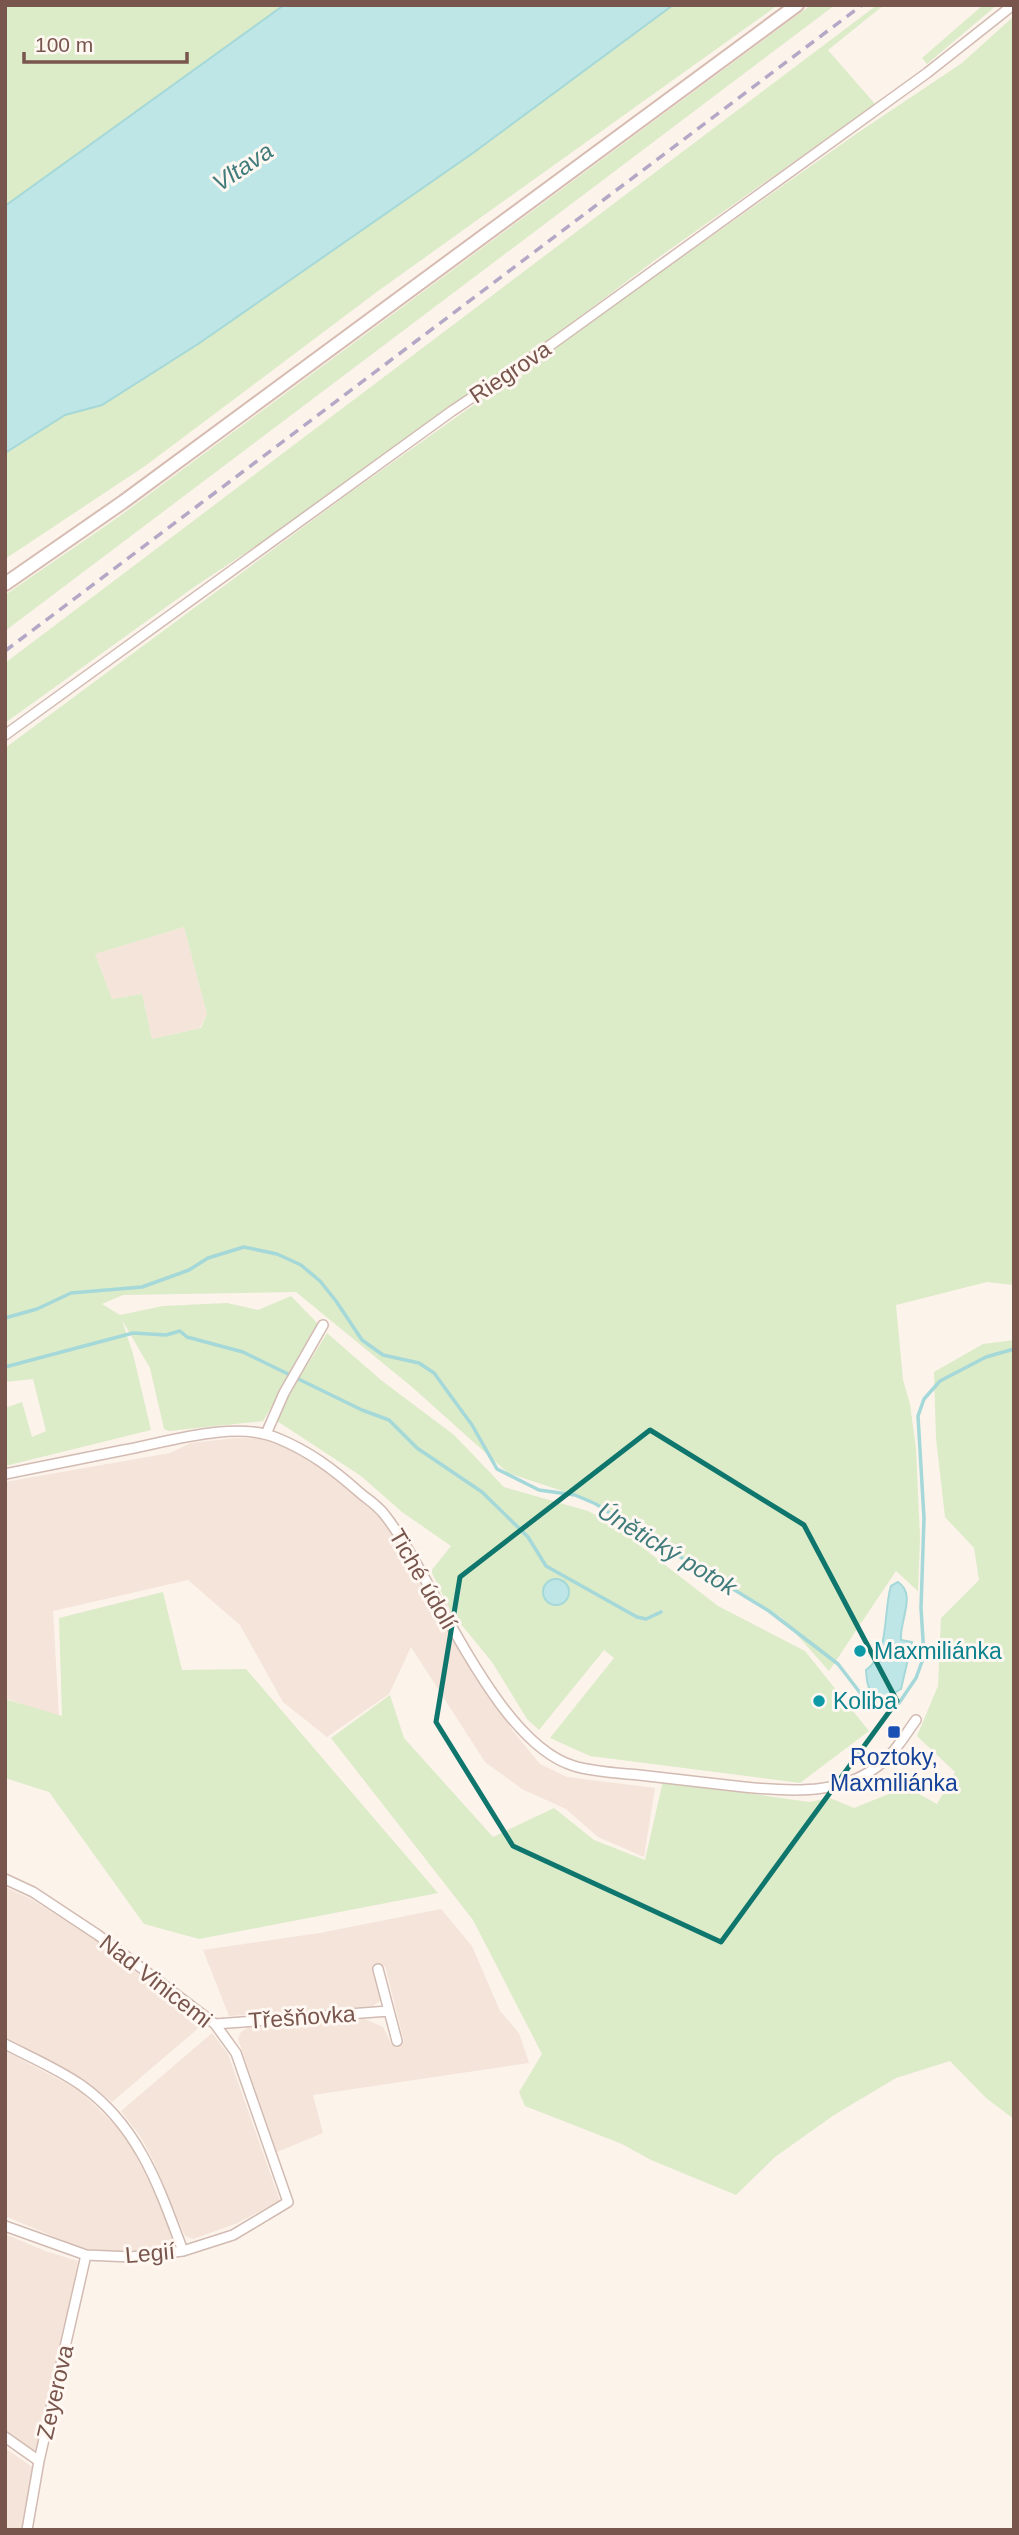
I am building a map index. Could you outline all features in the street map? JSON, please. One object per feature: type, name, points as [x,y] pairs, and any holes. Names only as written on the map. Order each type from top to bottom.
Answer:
[{"type":"main road","points":[[5,584],[122,502],[797,5]]},
{"type":"street","name":"Riegrova","points":[[5,735],[452,411],[552,344],[927,73],[1013,5]]},
{"type":"street","points":[[265,1434],[284,1393],[323,1325]]},
{"type":"street","name":"Tiché údolí","points":[[5,1474],[197,1436],[237,1431],[265,1434],[311,1453],[382,1511],[409,1549],[454,1632],[490,1688],[521,1729],[546,1751],[572,1765],[616,1773],[783,1791],[814,1790],[839,1785],[876,1768],[899,1745],[916,1720]]},
{"type":"street","name":"Nad Vinicemi","points":[[5,1880],[33,1892],[97,1935],[215,2024],[236,2053],[288,2202]]},
{"type":"street","name":"Třešňovka","points":[[378,1969],[397,2041]]},
{"type":"street","name":"Třešňovka","points":[[215,2024],[389,2011]]},
{"type":"street","points":[[5,2044],[80,2084],[112,2110],[135,2139],[159,2188],[183,2251]]},
{"type":"street","name":"Legií","points":[[5,2226],[86,2255],[131,2257],[183,2251],[233,2235],[288,2202]]},
{"type":"street","name":"Zeyerova","points":[[27,2530],[39,2461],[86,2255]]},
{"type":"street","points":[[5,2437],[39,2461]]},
{"type":"highlighted area","points":[[650,1430],[804,1525],[897,1701],[721,1942],[513,1846],[436,1722],[460,1577]]},
{"type":"shaded area","points":[[184,927],[207,1014],[200,1028],[152,1039],[142,994],[112,999],[95,954]]},
{"type":"shaded area","points":[[236,1438],[264,1439],[310,1458],[384,1518],[400,1541],[444,1625],[513,1731],[540,1764],[567,1777],[655,1788],[644,1857],[598,1837],[566,1809],[522,1789],[485,1762],[411,1647],[389,1694],[327,1737],[283,1702],[240,1625],[188,1580],[53,1611],[59,1717],[5,1698],[5,1482],[170,1453],[191,1443]]},
{"type":"shaded area","points":[[5,1887],[31,1899],[94,1939],[202,2025],[112,2102],[82,2078],[5,2037]]},
{"type":"shaded area","points":[[441,1909],[472,1946],[500,2011],[519,2033],[529,2063],[313,2095],[323,2133],[277,2152],[238,2039],[241,2032],[247,2028],[365,2019],[383,2027],[392,2045],[404,2042],[385,1966],[375,1969],[382,1994],[380,2001],[373,2006],[229,2016],[203,1950],[320,1933]]},
{"type":"shaded area","points":[[212,2033],[228,2054],[280,2201],[235,2224],[193,2239],[185,2236],[153,2160],[140,2136],[121,2111]]},
{"type":"shaded area","points":[[5,2051],[79,2090],[117,2127],[132,2148],[153,2190],[174,2240],[171,2245],[130,2253],[81,2248],[5,2216]]},
{"type":"shaded area","points":[[5,2234],[78,2261],[40,2447],[34,2451],[5,2432]]},
{"type":"shaded area","points":[[5,2448],[35,2469],[23,2530],[5,2530]]},
{"type":"green space","points":[[5,5],[284,5],[5,206]]},
{"type":"green space","points":[[673,5],[778,5],[378,291],[145,466],[5,559],[5,453],[65,415],[102,405],[473,153]]},
{"type":"green space","points":[[811,5],[835,5],[5,631],[5,595],[117,518]]},
{"type":"green space","points":[[877,5],[884,5],[828,50],[875,104],[655,260],[548,341],[450,407],[286,526],[194,587],[5,723],[5,663]]},
{"type":"green space","points":[[983,5],[997,5],[927,64],[922,58]]},
{"type":"green space","points":[[1014,16],[1014,1285],[987,1282],[896,1305],[903,1380],[910,1404],[916,1449],[920,1537],[918,1591],[896,1571],[829,1671],[782,1618],[596,1502],[508,1473],[412,1387],[296,1292],[123,1295],[102,1304],[120,1315],[163,1306],[227,1303],[258,1310],[291,1296],[320,1326],[263,1421],[169,1431],[164,1429],[150,1368],[122,1320],[151,1430],[5,1466],[5,1408],[22,1402],[32,1437],[46,1431],[33,1379],[5,1382],[5,748],[348,494],[856,134],[962,63]],"holes":[[[184,927],[207,1014],[201,1028],[152,1039],[142,994],[112,999],[95,954]]]},
{"type":"green space","points":[[327,1333],[381,1380],[454,1435],[504,1487],[588,1511],[611,1523],[718,1606],[805,1651],[869,1731],[800,1783],[590,1756],[550,1738],[614,1658],[604,1650],[539,1730],[527,1719],[492,1662],[451,1612],[431,1571],[451,1546],[402,1512],[361,1476],[277,1421],[286,1399]]},
{"type":"green space","points":[[1014,1340],[1014,2119],[986,2098],[950,2061],[896,2078],[834,2115],[775,2157],[736,2195],[651,2160],[622,2144],[525,2106],[519,2092],[542,2054],[473,1920],[331,1738],[390,1695],[404,1738],[493,1837],[554,1808],[594,1840],[645,1860],[663,1781],[809,1802],[830,1798],[854,1808],[906,1787],[937,1804],[955,1772],[917,1736],[938,1686],[941,1618],[979,1580],[974,1548],[945,1517],[936,1438],[934,1372],[983,1344]]},
{"type":"green space","points":[[163,1592],[182,1670],[246,1669],[438,1893],[199,1939],[144,1924],[49,1792],[5,1778],[5,1699],[62,1716],[59,1618]]},
{"type":"water","name":"Vltava","points":[[284,5],[673,5],[473,153],[198,344],[102,405],[65,415],[5,453],[5,206]]},
{"type":"water","points":[[556,1579],[565,1583],[569,1592],[565,1601],[556,1605],[547,1601],[543,1592],[547,1583]]},
{"type":"water","points":[[898,1582],[904,1587],[907,1601],[901,1640],[912,1642],[901,1689],[884,1700],[869,1689],[866,1670],[879,1654],[891,1586]]},
{"type":"waterway","name":"Únětický potok","points":[[5,1318],[37,1309],[71,1293],[142,1287],[189,1270],[208,1258],[244,1247],[277,1254],[301,1265],[320,1281],[362,1340],[383,1355],[419,1363],[434,1373],[472,1425],[497,1469],[539,1490],[575,1495],[596,1504],[769,1611],[838,1664],[871,1707],[882,1709],[899,1703],[916,1678],[924,1656],[921,1608],[924,1518],[918,1416],[924,1399],[940,1381],[986,1357],[1014,1349]]},
{"type":"waterway","points":[[5,1367],[133,1333],[166,1335],[180,1331],[187,1337],[243,1352],[362,1410],[389,1420],[417,1448],[482,1492],[528,1537],[546,1566],[637,1617],[646,1619],[661,1612]]},
{"type":"railway","points":[[5,651],[862,5]]},
{"type":"place","name":"Maxmiliánka","points":[[860,1651]]},
{"type":"place","name":"Koliba","points":[[819,1701]]},
{"type":"place","name":"Roztoky, Maxmiliánka","points":[[894,1732]]}]
